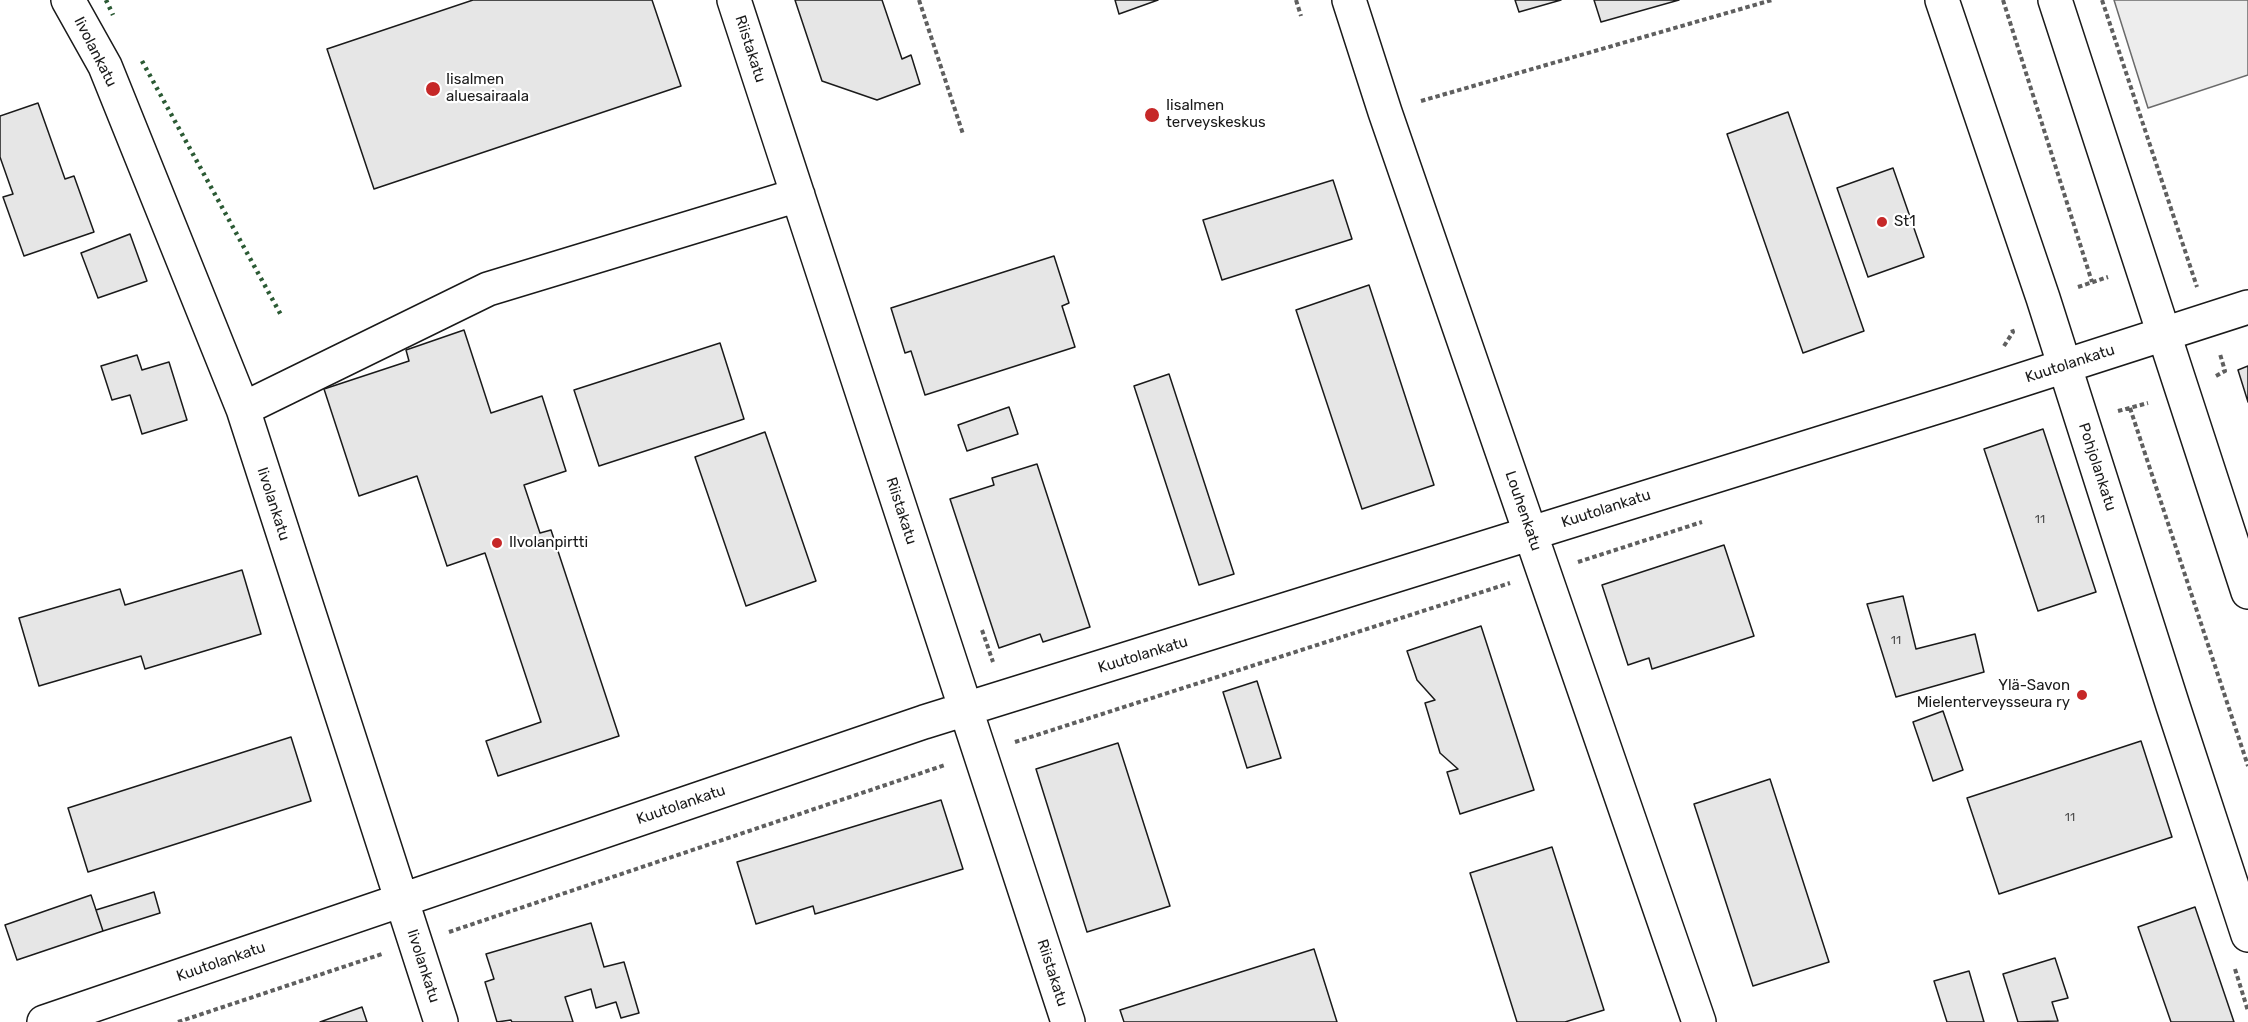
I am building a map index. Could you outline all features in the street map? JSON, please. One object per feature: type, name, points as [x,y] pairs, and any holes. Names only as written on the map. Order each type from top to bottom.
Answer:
[{"type":"street","name":"Iivolankatu","points":[[68,0],[105,66],[243,409],[441,1022]]},
{"type":"street","name":"Riistakatu","points":[[734,0],[1068,1022]]},
{"type":"street","name":"Louhenkatu","points":[[1348,0],[1699,1022]]},
{"type":"street","name":"Pohjolankatu","points":[[1942,0],[2064,366],[2248,935]]},
{"type":"street","points":[[2055,0],[2248,592]]},
{"type":"street","points":[[243,409],[488,289],[798,195]]},
{"type":"street","name":"Kuutolankatu","points":[[44,1022],[913,726],[2248,307]]},
{"type":"path","points":[[919,0],[963,134]]},
{"type":"path","points":[[1296,0],[1301,16]]},
{"type":"path","points":[[1385,112],[1772,0]]},
{"type":"path","points":[[2003,0],[2092,282]]},
{"type":"path","points":[[2130,408],[2248,766]]},
{"type":"path","points":[[177,1022],[980,753],[1713,518]]},
{"type":"shaded area","points":[[2114,0],[2248,0],[2248,75],[2148,108]]},
{"type":"building","points":[[473,0],[652,0],[681,86],[374,189],[327,49]]},
{"type":"building","points":[[795,0],[882,0],[902,59],[911,55],[920,84],[877,100],[822,81]]},
{"type":"building","points":[[1115,0],[1158,0],[1119,14]]},
{"type":"building","points":[[1515,0],[1561,0],[1519,12]]},
{"type":"building","points":[[1594,0],[1679,0],[1601,22]]},
{"type":"building","points":[[38,103],[65,179],[74,176],[94,232],[24,256],[3,197],[13,194],[0,157],[0,116]]},
{"type":"building","points":[[1788,112],[1864,331],[1803,353],[1727,134]]},
{"type":"building","points":[[1893,168],[1924,257],[1868,277],[1837,188]]},
{"type":"building","points":[[1333,180],[1352,239],[1222,280],[1203,220]]},
{"type":"building","points":[[130,234],[147,281],[98,298],[81,253]]},
{"type":"building","points":[[1054,256],[1069,303],[1062,306],[1075,347],[925,395],[911,351],[905,353],[891,308]]},
{"type":"building","points":[[1369,285],[1434,485],[1362,509],[1296,310]]},
{"type":"building","name":"Ilvolanpirtti","points":[[464,330],[491,413],[542,396],[566,471],[524,485],[540,533],[551,530],[619,736],[498,776],[486,741],[541,722],[485,553],[447,566],[417,476],[359,496],[324,389],[409,361],[406,350]]},
{"type":"building","points":[[720,343],[744,419],[599,466],[574,390]]},
{"type":"building","points":[[137,355],[142,370],[169,362],[187,420],[142,434],[130,395],[112,400],[101,366]]},
{"type":"building","points":[[2248,366],[2248,402],[2238,370]]},
{"type":"building","points":[[1169,374],[1234,574],[1199,585],[1134,386]]},
{"type":"building","points":[[1009,407],[1018,434],[967,451],[958,425]]},
{"type":"building","points":[[2043,429],[2096,592],[2038,611],[1984,449]]},
{"type":"building","points":[[765,432],[816,581],[746,606],[695,457]]},
{"type":"building","points":[[1037,464],[1090,627],[1043,642],[1040,634],[999,648],[950,499],[994,485],[992,478]]},
{"type":"building","points":[[1724,545],[1754,636],[1652,669],[1649,658],[1628,665],[1602,585]]},
{"type":"building","points":[[242,570],[261,634],[145,669],[141,656],[39,686],[19,618],[120,589],[125,605]]},
{"type":"building","points":[[1903,596],[1916,649],[1975,634],[1984,672],[1896,697],[1867,604]]},
{"type":"building","points":[[1481,626],[1534,790],[1460,814],[1447,772],[1458,769],[1440,753],[1425,703],[1435,700],[1417,680],[1407,651]]},
{"type":"building","points":[[1257,681],[1281,758],[1247,768],[1223,692]]},
{"type":"building","points":[[1943,711],[1963,770],[1933,781],[1913,722]]},
{"type":"building","points":[[291,737],[311,801],[88,872],[68,808]]},
{"type":"building","points":[[2141,741],[2172,837],[1999,894],[1967,798]]},
{"type":"building","points":[[1118,743],[1170,906],[1087,932],[1036,769]]},
{"type":"building","points":[[1770,779],[1829,962],[1753,986],[1694,804]]},
{"type":"building","points":[[941,800],[963,869],[815,914],[813,906],[756,924],[737,862]]},
{"type":"building","points":[[1552,847],[1604,1010],[1565,1022],[1517,1022],[1470,873]]},
{"type":"building","points":[[154,892],[160,913],[103,931],[96,910]]},
{"type":"building","points":[[91,895],[103,931],[17,960],[5,925]]},
{"type":"building","points":[[2195,907],[2234,1022],[2171,1022],[2138,927]]},
{"type":"building","points":[[591,923],[604,967],[624,962],[639,1013],[621,1018],[616,1002],[596,1008],[591,989],[565,997],[573,1022],[512,1022],[511,1020],[497,1022],[485,982],[494,979],[486,954]]},
{"type":"building","points":[[1314,949],[1337,1022],[1124,1022],[1120,1010]]},
{"type":"building","points":[[2055,958],[2068,998],[2052,1002],[2058,1021],[2018,1022],[2003,974]]},
{"type":"building","points":[[1969,971],[1984,1022],[1947,1022],[1934,981]]},
{"type":"building","points":[[362,1007],[367,1022],[320,1022]]},
{"type":"hedge","points":[[106,0],[113,15]]},
{"type":"hedge","points":[[142,61],[281,315]]},
{"type":"place","name":"Iisalmen aluesairaala","points":[[433,89]]},
{"type":"place","name":"Iisalmen terveyskeskus","points":[[1152,115]]},
{"type":"place","name":"St1","points":[[1882,222]]},
{"type":"place","name":"Ilvolanpirtti","points":[[497,543]]},
{"type":"place","name":"Ylä-Savon Mielenterveysseura ry","points":[[2082,695]]}]
